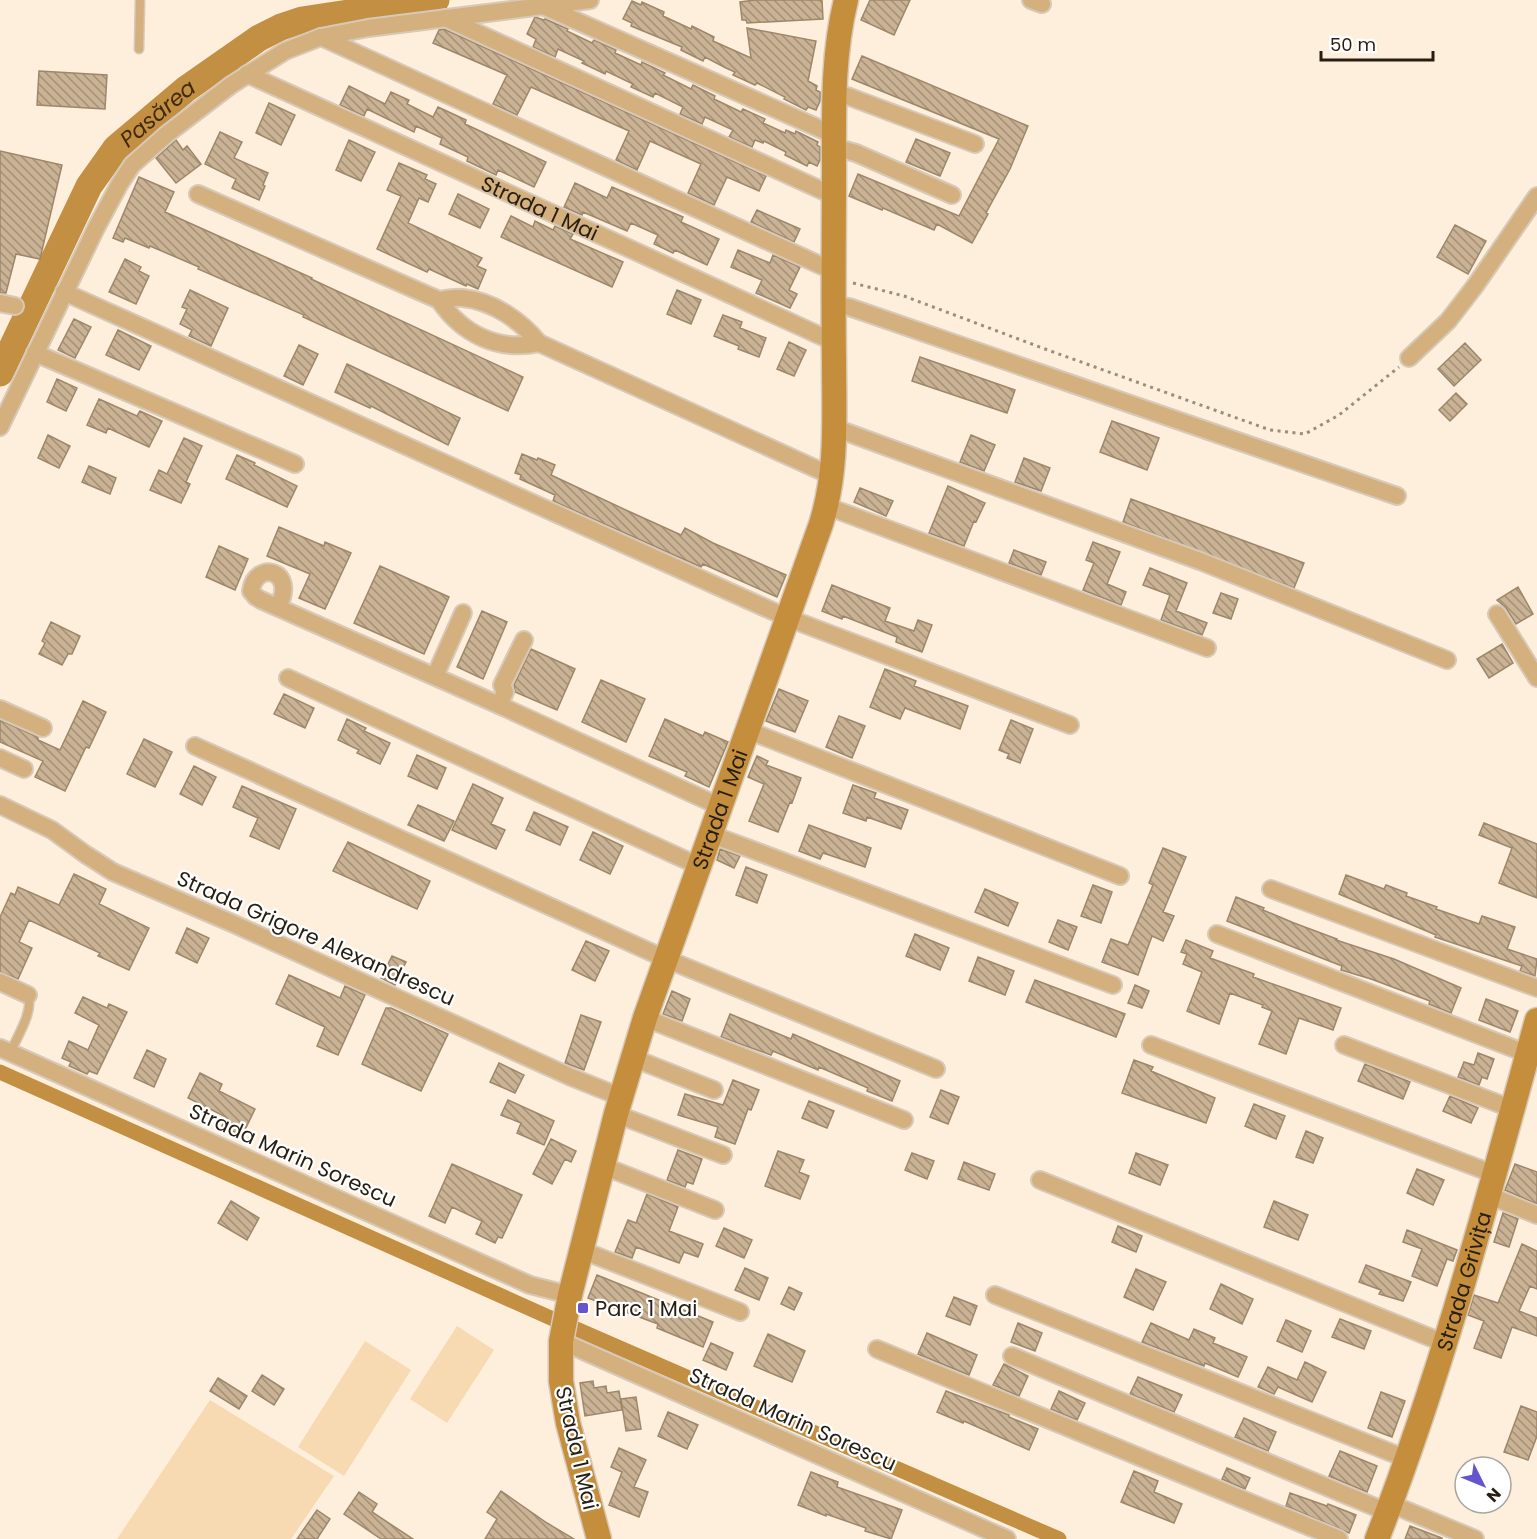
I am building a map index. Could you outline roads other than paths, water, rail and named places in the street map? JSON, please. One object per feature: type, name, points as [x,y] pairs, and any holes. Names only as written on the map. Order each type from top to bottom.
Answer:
[{"type":"street","points":[[0,426],[64,292],[119,185],[132,165],[167,134],[247,74],[285,51],[321,37],[445,17],[590,0]]},
{"type":"street","name":"Strada 1 Mai","points":[[598,1539],[568,1423],[561,1381],[561,1341],[581,1250],[645,1018],[826,506],[832,476],[835,428],[833,287],[835,93],[837,45],[846,0]]},
{"type":"street","points":[[542,6],[856,153],[952,195]]},
{"type":"street","points":[[445,17],[834,196]]},
{"type":"street","points":[[321,37],[833,287],[849,307],[1397,496]]},
{"type":"street","name":"Strada 1 Mai","points":[[247,74],[834,342]]},
{"type":"street","points":[[835,93],[975,144]]},
{"type":"street","points":[[198,194],[438,300],[462,298],[483,302],[515,319],[528,329],[540,344],[832,476]]},
{"type":"street","points":[[1409,358],[1448,321],[1537,196]]},
{"type":"street","points":[[64,292],[788,618],[1070,725]]},
{"type":"street","points":[[438,300],[449,315],[462,326],[491,341],[522,347],[540,344]]},
{"type":"street","points":[[35,353],[295,464]]},
{"type":"street","points":[[835,428],[1200,561],[1447,660]]},
{"type":"street","points":[[826,506],[1207,648]]},
{"type":"street","points":[[278,607],[499,705],[719,807]]},
{"type":"street","points":[[435,676],[463,613]]},
{"type":"street","points":[[1497,615],[1537,678]]},
{"type":"street","points":[[499,705],[505,692],[502,685],[524,640]]},
{"type":"street","points":[[288,678],[699,866]]},
{"type":"street","points":[[0,709],[43,728]]},
{"type":"street","points":[[747,730],[1120,876]]},
{"type":"street","points":[[195,746],[666,958],[936,1069]]},
{"type":"street","points":[[0,758],[24,769]]},
{"type":"street","name":"Strada Grigore Alexandrescu","points":[[0,805],[52,830],[113,872],[234,924],[571,1077],[619,1106]]},
{"type":"street","points":[[710,834],[1113,985]]},
{"type":"street","points":[[1271,889],[1537,988]]},
{"type":"street","points":[[1217,934],[1532,1049]]},
{"type":"street","points":[[1,986],[28,995]]},
{"type":"street","points":[[645,1018],[904,1120]]},
{"type":"street","name":"Strada Grivița","points":[[1377,1539],[1407,1459],[1444,1343],[1532,1049],[1537,1020]]},
{"type":"street","points":[[1151,1045],[1491,1185],[1537,1215]]},
{"type":"street","points":[[1344,1045],[1513,1109]]},
{"type":"street","name":"Strada Marin Sorescu","points":[[5,1051],[530,1286],[570,1295]]},
{"type":"street","points":[[633,1058],[714,1090]]},
{"type":"street","points":[[619,1106],[723,1155]]},
{"type":"street","points":[[603,1166],[715,1210]]},
{"type":"street","points":[[1040,1180],[1444,1343]]},
{"type":"street","points":[[581,1250],[740,1312]]},
{"type":"street","points":[[995,1295],[1407,1459]]},
{"type":"street","name":"Strada Marin Sorescu","points":[[561,1341],[1007,1539]]},
{"type":"street","points":[[877,1349],[1339,1539]]},
{"type":"street","points":[[1012,1356],[1389,1508],[1475,1539]]},
{"type":"lane","points":[[139,49],[140,0]]},
{"type":"lane","points":[[5,1051],[29,1012],[31,1003],[28,995]]},
{"type":"waterway","name":"Pasărea","points":[[0,373],[89,186],[116,148],[186,89],[259,38],[281,27],[302,20],[436,0]]},
{"type":"waterway","points":[[0,1072],[553,1319]]},
{"type":"waterway","points":[[576,1329],[1059,1539]]},
{"type":"place","name":"Parc 1 Mai","points":[[583,1308]]}]
